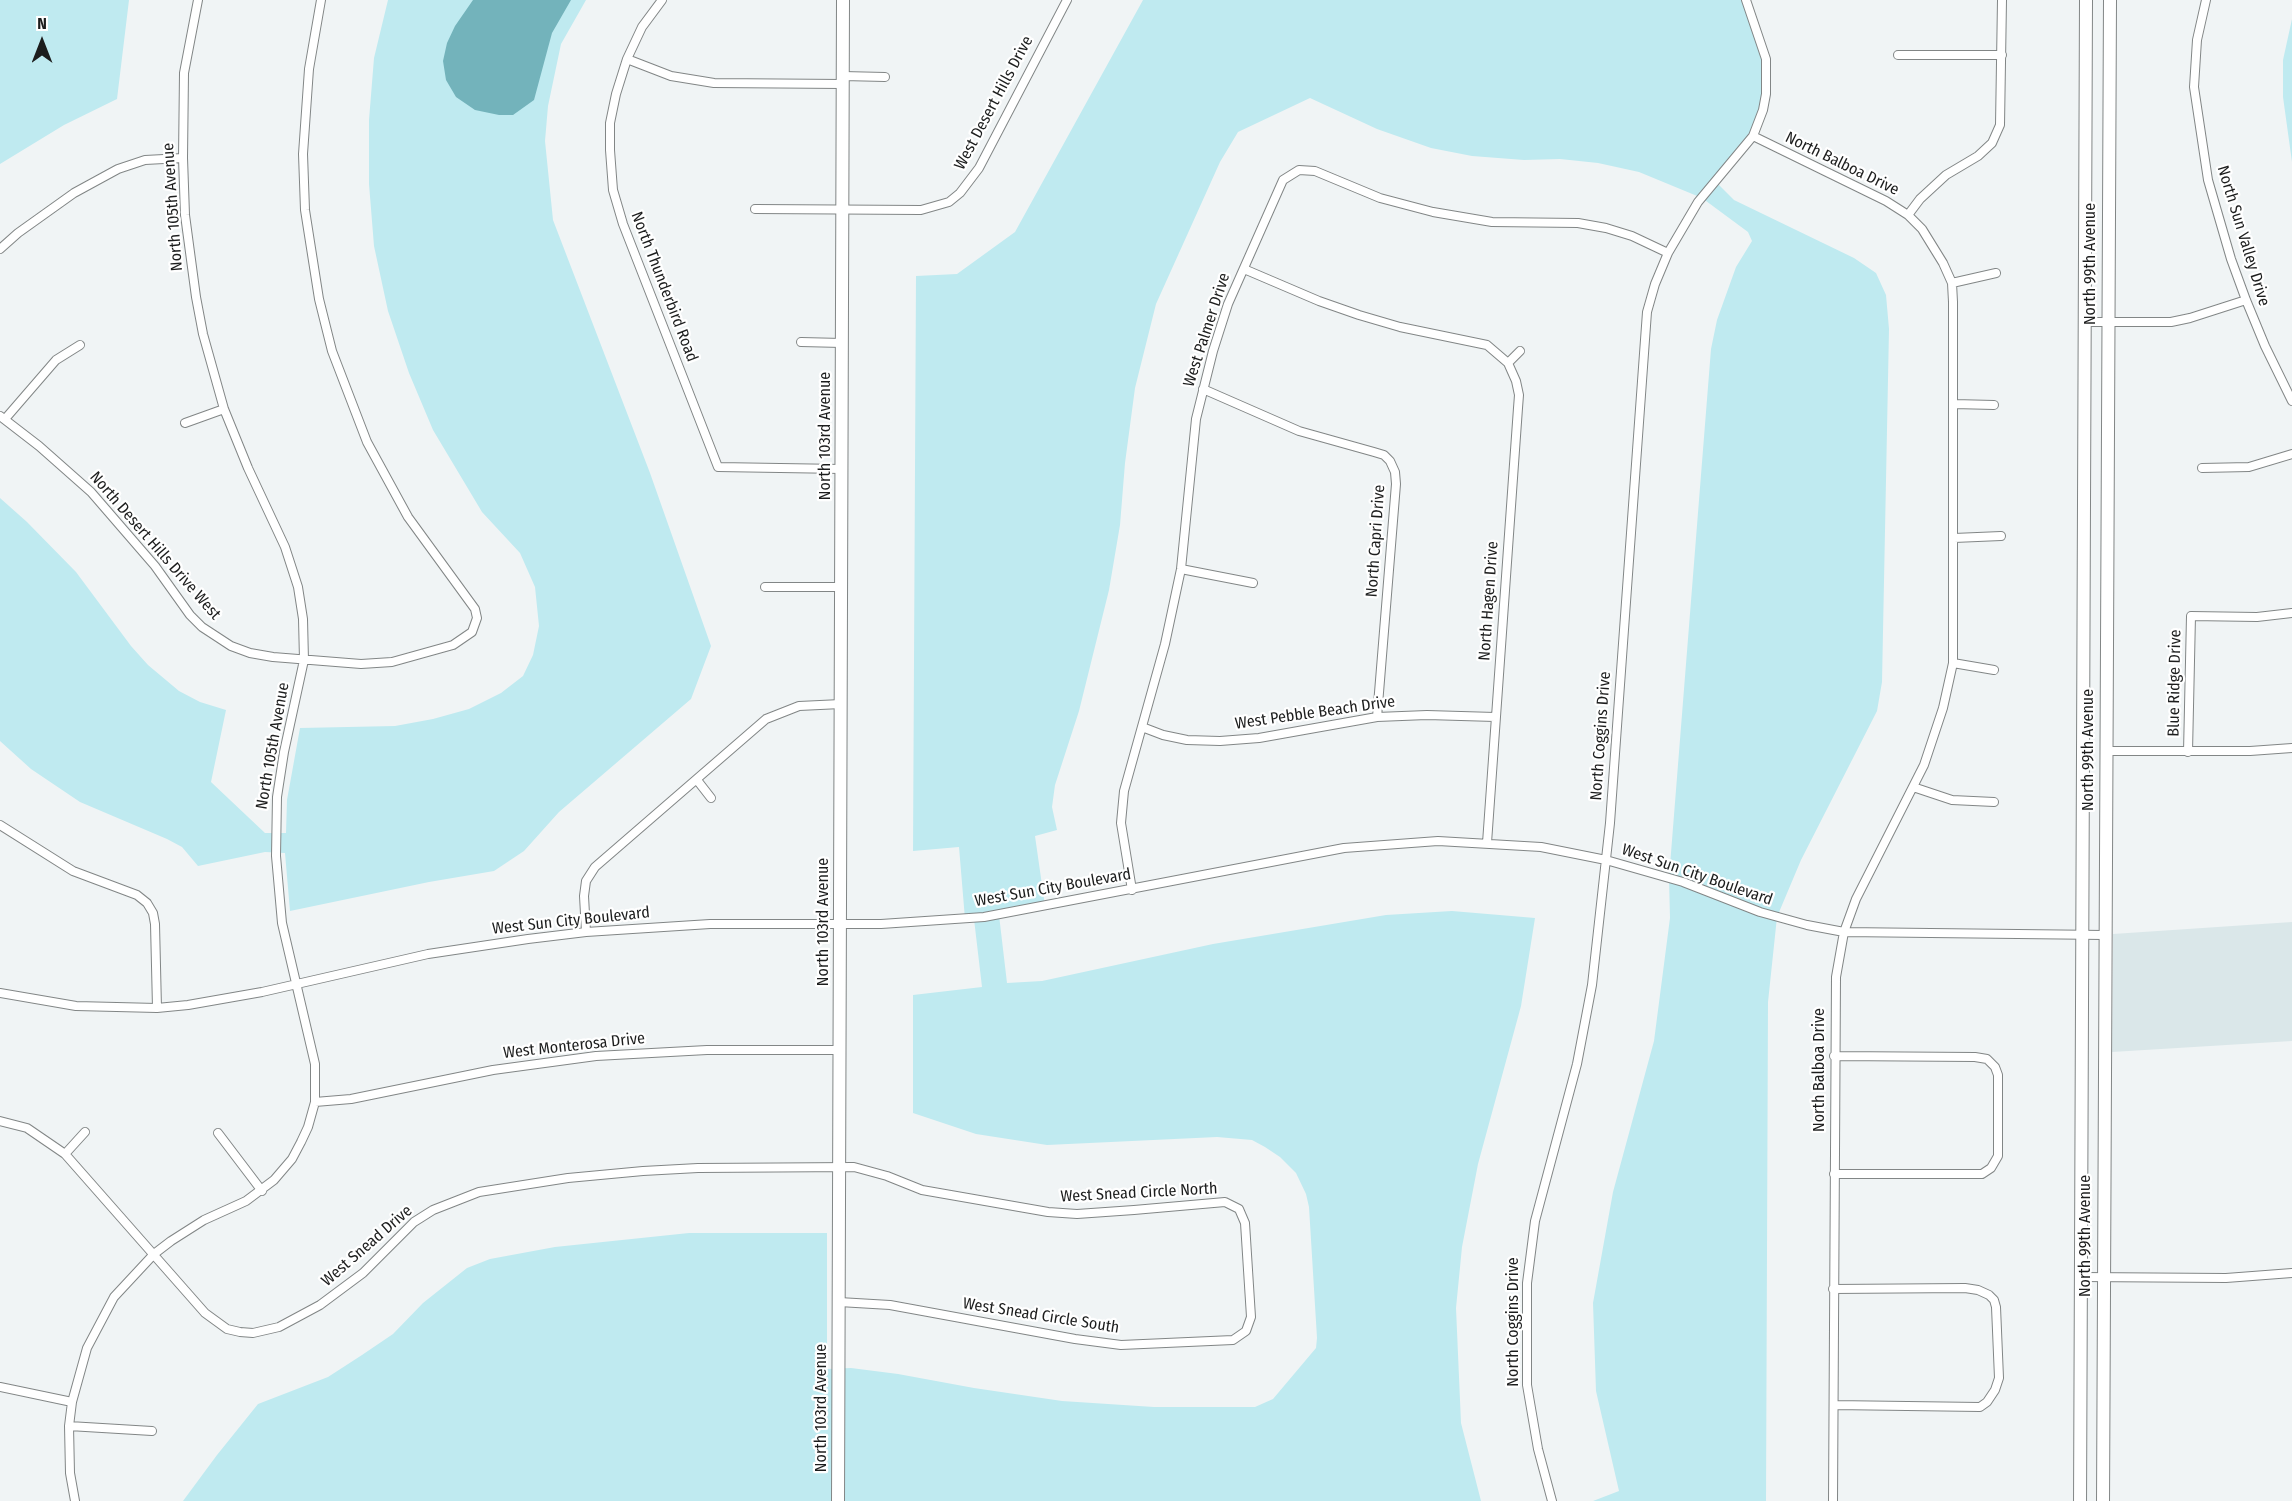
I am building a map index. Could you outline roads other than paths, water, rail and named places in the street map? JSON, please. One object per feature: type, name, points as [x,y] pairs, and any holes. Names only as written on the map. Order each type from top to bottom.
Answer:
[{"type":"main road","name":"North 103rd Avenue","points":[[838,1501],[843,0]]},
{"type":"main road","name":"North 99th Avenue","points":[[2080,1501],[2086,0]]},
{"type":"main road","name":"North 99th Avenue","points":[[2103,1501],[2102,1277],[2110,0]]},
{"type":"main road","points":[[2083,843],[2105,843]]},
{"type":"main road","points":[[2081,1142],[2104,1141]]},
{"type":"street","name":"North 105th Avenue","points":[[75,1501],[70,1473],[69,1426],[72,1402],[87,1348],[114,1297],[154,1254],[204,1220],[262,1191],[292,1159],[308,1127],[315,1102],[315,1064],[279,904],[276,815],[283,760],[304,660],[303,620],[293,571],[285,547],[248,468],[224,409],[203,334],[196,297],[185,215],[183,158],[184,73],[198,0]]},
{"type":"street","name":"North Desert Hills Drive West","points":[[3,417],[91,492],[156,566],[190,615],[202,627],[231,646],[250,653],[361,664],[410,659],[453,645],[468,636],[476,625],[475,609],[408,517],[380,468],[354,413],[325,325],[309,240],[303,154],[309,69],[321,0]]},
{"type":"street","name":"North Thunderbird Road","points":[[662,0],[642,27],[627,59],[610,123],[613,190],[623,224],[718,467],[842,469]]},
{"type":"street","name":"West Desert Hills Drive","points":[[755,209],[921,210],[950,202],[960,193],[978,168],[1067,0]]},
{"type":"street","name":"North Coggins Drive","points":[[1552,1501],[1538,1449],[1528,1393],[1527,1283],[1535,1221],[1566,1110],[1587,1017],[1606,860],[1642,352],[1647,312],[1655,284],[1668,253],[1698,202],[1753,136],[1763,110],[1767,78],[1763,49],[1746,0]]},
{"type":"street","points":[[1908,215],[1920,199],[1946,175],[1978,156],[1992,143],[2000,125],[2002,0]]},
{"type":"street","name":"North Sun Valley Drive","points":[[2206,0],[2194,60],[2196,112],[2208,180],[2246,300],[2269,356],[2292,401]]},
{"type":"street","points":[[1898,55],[2002,55]]},
{"type":"street","points":[[627,59],[671,76],[714,83],[885,77]]},
{"type":"street","name":"North Balboa Drive","points":[[1753,136],[1886,201],[1908,215],[1933,245],[1952,283],[1953,663],[1932,744],[1913,787],[1856,899],[1844,932],[1836,977],[1833,1501]]},
{"type":"street","points":[[0,249],[74,193],[118,168],[145,160],[183,158]]},
{"type":"street","name":"West Palmer Drive","points":[[1132,890],[1121,824],[1124,791],[1165,644],[1181,569],[1196,419],[1228,304],[1283,180],[1299,170],[1315,171],[1380,198],[1433,212],[1492,222],[1578,223],[1632,236],[1668,253]]},
{"type":"street","points":[[1244,269],[1319,301],[1359,315],[1400,327],[1487,345],[1508,363],[1520,351]]},
{"type":"street","points":[[1952,283],[1996,273]]},
{"type":"street","points":[[2085,322],[2172,322],[2246,300]]},
{"type":"street","points":[[801,342],[842,343]]},
{"type":"street","points":[[3,417],[56,360],[80,345]]},
{"type":"street","name":"North Hagen Drive","points":[[1487,843],[1519,395],[1508,363]]},
{"type":"street","name":"North Capri Drive","points":[[1203,389],[1289,427],[1384,455],[1390,462],[1395,472],[1396,484],[1377,717]]},
{"type":"street","points":[[1954,404],[1994,405]]},
{"type":"street","points":[[184,423],[224,409]]},
{"type":"street","points":[[2202,468],[2249,467],[2292,454]]},
{"type":"street","points":[[1954,538],[2001,536]]},
{"type":"street","points":[[1181,569],[1253,583]]},
{"type":"street","points":[[765,587],[842,587]]},
{"type":"street","name":"Blue Ridge Drive","points":[[2188,752],[2191,616],[2257,617],[2292,613]]},
{"type":"street","points":[[1953,663],[1994,670]]},
{"type":"street","points":[[586,932],[584,896],[586,881],[595,867],[766,719],[799,706],[841,704]]},
{"type":"street","name":"West Pebble Beach Drive","points":[[1142,727],[1171,737],[1220,741],[1259,738],[1377,717],[1427,715],[1495,717]]},
{"type":"street","points":[[2106,751],[2188,752],[2292,748]]},
{"type":"street","points":[[697,780],[711,798]]},
{"type":"street","points":[[1913,787],[1952,800],[1994,802]]},
{"type":"street","points":[[0,825],[73,871],[137,895],[147,903],[153,913],[155,924],[158,1008]]},
{"type":"street","name":"West Sun City Boulevard","points":[[0,993],[76,1006],[158,1008],[218,1001],[428,954],[586,932],[710,924],[915,923],[984,917],[1344,848],[1438,841],[1541,847],[1606,860],[1683,882],[1760,912],[1844,932],[2104,935]]},
{"type":"street","name":"West Monterosa Drive","points":[[315,1102],[351,1099],[493,1070],[596,1056],[706,1050],[840,1050]]},
{"type":"street","points":[[1834,1056],[1975,1057],[1987,1059],[1995,1067],[1998,1075],[1998,1156],[1991,1168],[1982,1174],[1834,1174]]},
{"type":"street","name":"West Snead Drive","points":[[0,1121],[27,1128],[66,1155],[205,1313],[227,1329],[253,1333],[279,1327],[321,1305],[363,1273],[414,1222],[433,1210],[479,1192],[568,1178],[643,1171],[698,1168],[840,1167]]},
{"type":"street","points":[[66,1155],[85,1132]]},
{"type":"street","points":[[218,1133],[262,1191]]},
{"type":"street","name":"West Snead Circle North","points":[[840,1167],[872,1171],[922,1190],[1048,1212],[1077,1214],[1225,1202],[1239,1209],[1243,1217],[1248,1270]]},
{"type":"street","name":"West Snead Circle South","points":[[839,1302],[890,1305],[1121,1345],[1208,1343],[1233,1340],[1246,1331],[1251,1317],[1248,1270]]},
{"type":"street","points":[[2081,1277],[2226,1278],[2292,1273]]},
{"type":"street","points":[[1833,1289],[1965,1288],[1978,1290],[1994,1300],[1999,1378],[1995,1390],[1987,1402],[1980,1407],[1834,1405]]},
{"type":"street","points":[[0,1387],[72,1402]]},
{"type":"street","points":[[69,1426],[152,1431]]}]
